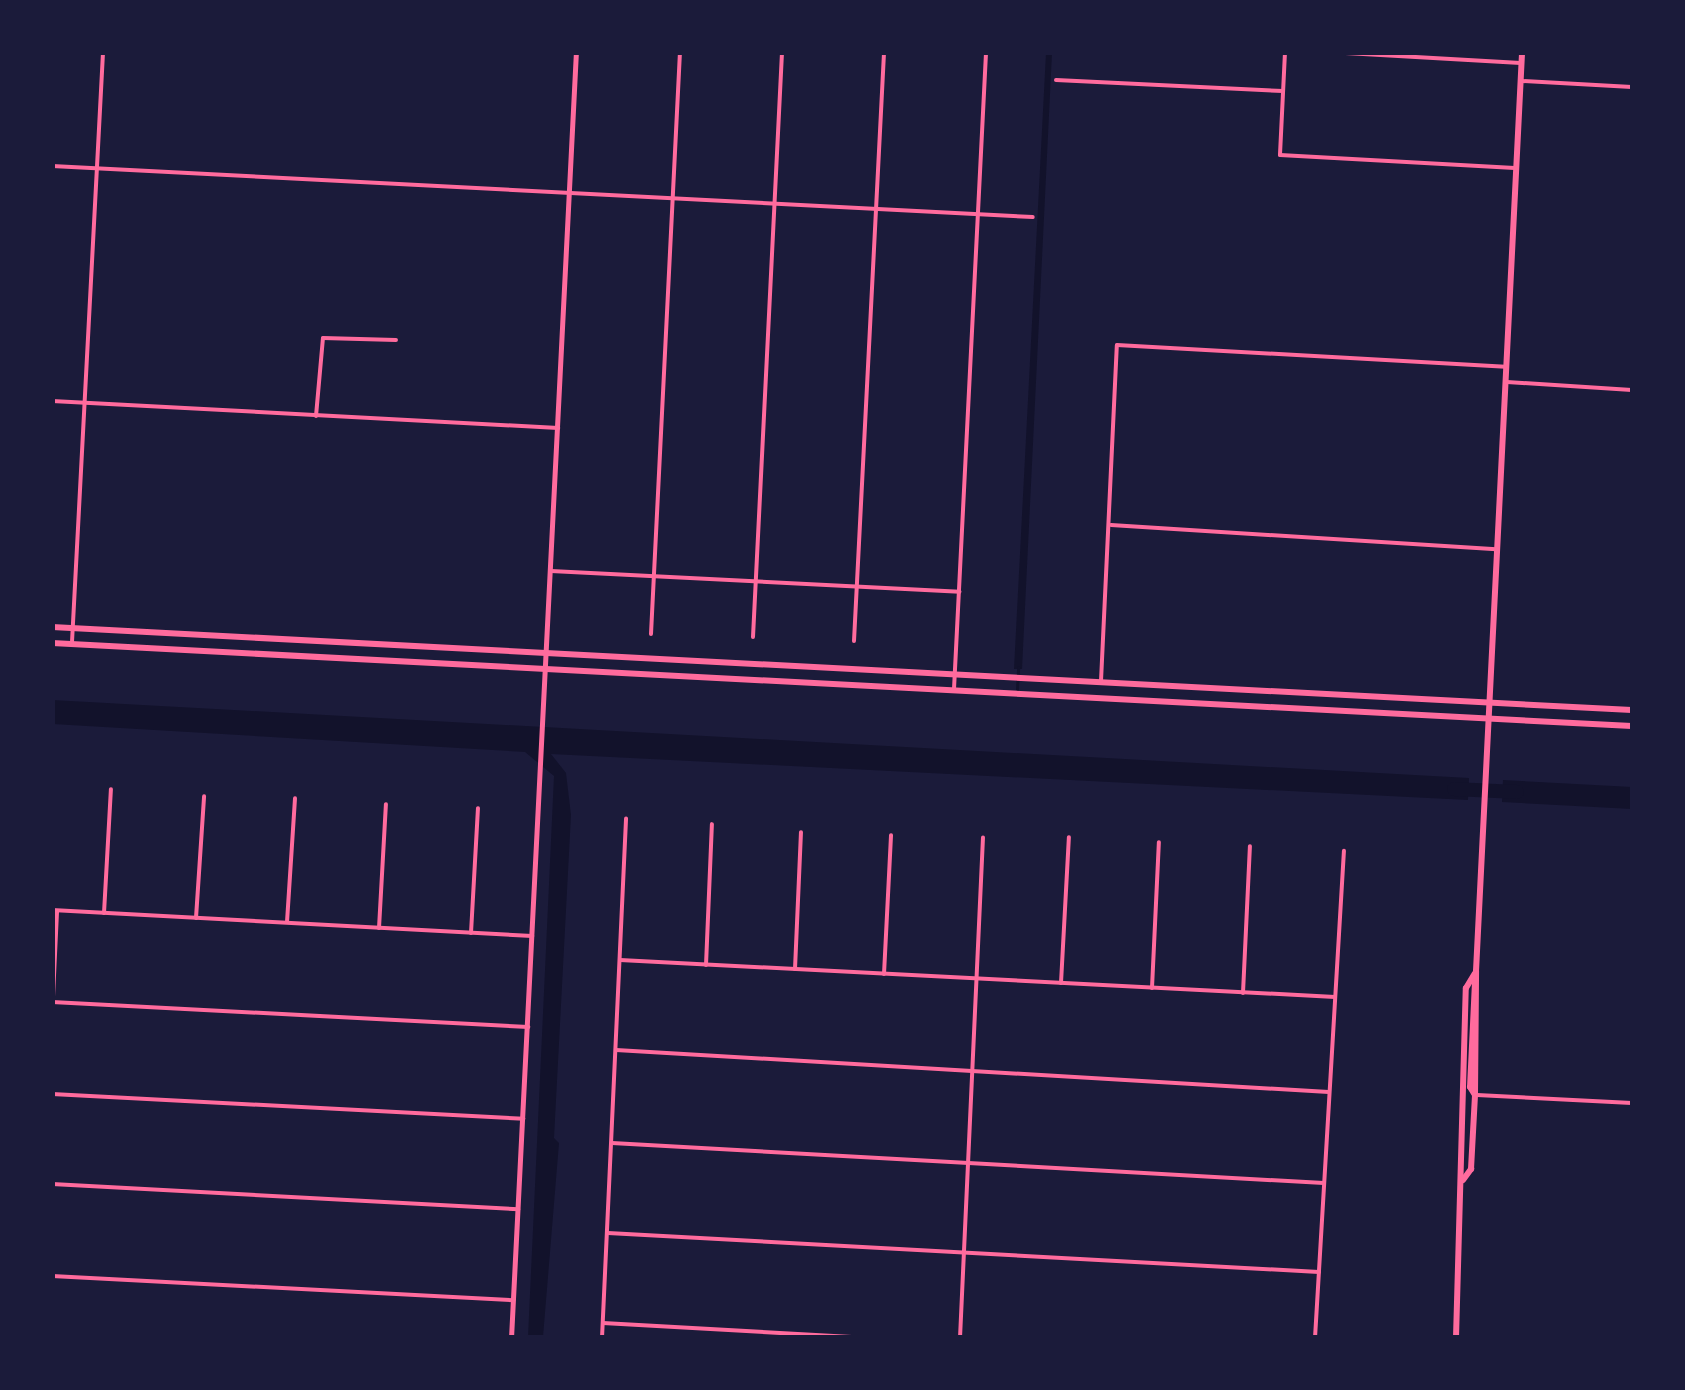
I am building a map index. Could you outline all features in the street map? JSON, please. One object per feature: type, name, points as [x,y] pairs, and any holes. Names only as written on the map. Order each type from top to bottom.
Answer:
[{"type":"main road","points":[[1463,1180],[1471,1169],[1475,1095],[1470,1087],[1522,52]]},
{"type":"main road","points":[[52,627],[1632,710]]},
{"type":"main road","points":[[247,653],[248,637]]},
{"type":"main road","points":[[52,643],[1632,726]]},
{"type":"main road","points":[[425,662],[426,646]]},
{"type":"main road","points":[[1100,696],[1101,681]]},
{"type":"main road","points":[[1456,1338],[1466,988],[1476,970]]},
{"type":"street","points":[[72,644],[103,52]]},
{"type":"street","points":[[511,1338],[576,52]]},
{"type":"street","points":[[652,634],[680,52]]},
{"type":"street","points":[[753,638],[782,52]]},
{"type":"street","points":[[854,641],[884,52]]},
{"type":"street","points":[[954,690],[986,52]]},
{"type":"street","points":[[1285,52],[1280,155],[1515,168]]},
{"type":"street","points":[[1328,52],[1521,63]]},
{"type":"street","points":[[1056,80],[1283,92]]},
{"type":"street","points":[[1520,81],[1632,87]]},
{"type":"street","points":[[52,166],[1034,217]]},
{"type":"street","points":[[316,416],[322,338],[396,340]]},
{"type":"street","points":[[1101,681],[1117,345],[1505,366]]},
{"type":"street","points":[[1504,382],[1632,390]]},
{"type":"street","points":[[52,401],[558,428]]},
{"type":"street","points":[[1110,525],[1496,549]]},
{"type":"street","points":[[551,571],[959,592]]},
{"type":"street","points":[[104,912],[111,789]]},
{"type":"street","points":[[196,918],[204,796]]},
{"type":"street","points":[[287,922],[295,798]]},
{"type":"street","points":[[379,928],[386,804]]},
{"type":"street","points":[[471,932],[478,808]]},
{"type":"street","points":[[602,1338],[626,819]]},
{"type":"street","points":[[706,965],[712,824]]},
{"type":"street","points":[[795,970],[800,832]]},
{"type":"street","points":[[884,974],[892,835]]},
{"type":"street","points":[[1061,983],[1069,837]]},
{"type":"street","points":[[960,1338],[983,838]]},
{"type":"street","points":[[1152,988],[1159,842]]},
{"type":"street","points":[[1243,992],[1250,846]]},
{"type":"street","points":[[1315,1338],[1344,851]]},
{"type":"street","points":[[52,1018],[55,910],[532,936]]},
{"type":"street","points":[[620,960],[1335,997]]},
{"type":"street","points":[[53,1002],[528,1027]]},
{"type":"street","points":[[616,1050],[1329,1092]]},
{"type":"street","points":[[52,1094],[522,1119]]},
{"type":"street","points":[[1475,1095],[1632,1103]]},
{"type":"street","points":[[612,1143],[1324,1183]]},
{"type":"street","points":[[52,1184],[518,1209]]},
{"type":"street","points":[[608,1233],[1319,1272]]},
{"type":"street","points":[[52,1276],[513,1300]]},
{"type":"street","points":[[602,1323],[870,1338]]},
{"type":"shaded area","points":[[1046,53],[1052,53],[1022,669],[1014,669]]},
{"type":"shaded area","points":[[52,700],[1469,778],[1468,800],[551,754],[566,773],[571,815],[554,1138],[559,1143],[543,1337],[528,1337],[554,776],[525,752],[53,724]]},
{"type":"shaded area","points":[[1503,780],[1632,787],[1632,809],[1502,802]]},
{"type":"waterway","points":[[1017,690],[1018,668]]},
{"type":"waterway","points":[[1454,789],[1517,792]]}]
